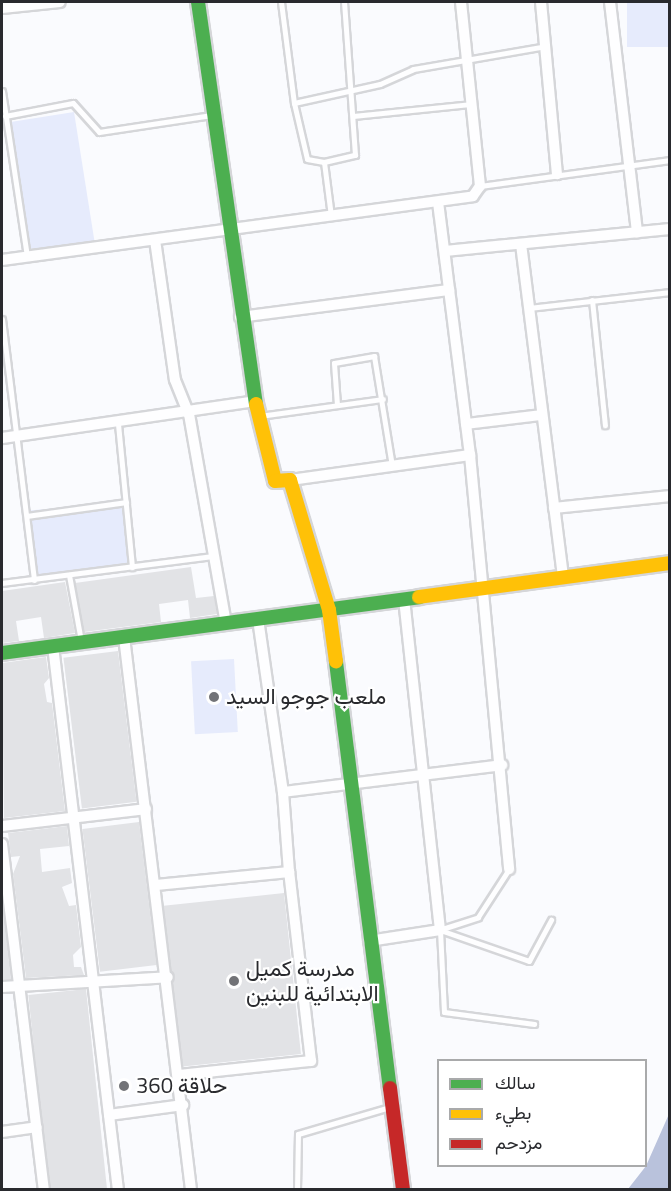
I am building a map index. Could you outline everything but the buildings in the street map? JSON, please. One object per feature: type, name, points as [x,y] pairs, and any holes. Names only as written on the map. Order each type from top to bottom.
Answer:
[{"type":"street","points":[[4,5],[60,2]]},
{"type":"street","points":[[198,2],[230,228],[240,317],[258,416],[276,481],[470,456]]},
{"type":"street","points":[[2,260],[473,196],[480,186],[461,2]]},
{"type":"street","points":[[541,2],[557,174]]},
{"type":"street","points":[[610,2],[637,232]]},
{"type":"street","points":[[438,202],[470,456],[502,765],[509,869]]},
{"type":"street","points":[[445,251],[669,229]]},
{"type":"street","points":[[155,240],[175,380],[189,414],[226,623]]},
{"type":"street","points":[[520,243],[563,578]]},
{"type":"street","points":[[240,317],[449,290]]},
{"type":"street","points":[[2,438],[189,414],[255,401]]},
{"type":"street","points":[[466,424],[541,415]]},
{"type":"street","points":[[290,480],[329,610],[369,941],[403,1190]]},
{"type":"street","points":[[554,508],[669,496]]},
{"type":"street","points":[[2,653],[669,563]]},
{"type":"street","points":[[369,941],[440,930],[404,599]]},
{"type":"street","points":[[179,1075],[311,1061],[282,792],[258,619]]},
{"type":"street","points":[[124,637],[168,977],[191,1190]]},
{"type":"street","points":[[53,646],[118,1190]]},
{"type":"street","points":[[282,792],[502,765]]},
{"type":"street","points":[[2,826],[146,809]]},
{"type":"street","points":[[2,844],[44,1190]]},
{"type":"street","points":[[156,885],[289,872]]},
{"type":"street","points":[[2,987],[168,977]]},
{"type":"street","points":[[109,1115],[183,1105]]},
{"type":"street","points":[[2,1132],[37,1127]]},
{"type":"lane","points":[[281,2],[294,102],[307,159],[324,162],[355,155],[344,2]]},
{"type":"lane","points":[[294,102],[352,89],[413,69],[467,62],[546,46]]},
{"type":"lane","points":[[2,92],[27,257]]},
{"type":"lane","points":[[5,116],[73,103],[99,132],[214,115]]},
{"type":"lane","points":[[353,116],[472,104]]},
{"type":"lane","points":[[480,186],[669,160]]},
{"type":"lane","points":[[324,162],[332,216]]},
{"type":"lane","points":[[529,308],[669,292]]},
{"type":"lane","points":[[592,300],[605,424]]},
{"type":"lane","points":[[2,319],[34,580]]},
{"type":"lane","points":[[337,405],[334,363],[374,356],[392,467]]},
{"type":"lane","points":[[258,416],[382,399]]},
{"type":"lane","points":[[118,424],[132,567]]},
{"type":"lane","points":[[27,516],[126,502]]},
{"type":"lane","points":[[2,583],[214,556]]},
{"type":"lane","points":[[69,575],[81,643]]},
{"type":"lane","points":[[440,930],[478,917],[509,869]]},
{"type":"lane","points":[[440,930],[529,961],[552,920]]},
{"type":"lane","points":[[440,930],[444,1012],[534,1024]]},
{"type":"lane","points":[[297,1190],[298,1134],[392,1107]]},
{"type":"shaded area","points":[[627,2],[669,2],[669,47],[627,47]]},
{"type":"shaded area","points":[[74,112],[96,248],[27,259],[6,123]]},
{"type":"shaded area","points":[[126,502],[132,567],[32,575],[26,511]]},
{"type":"shaded area","name":"ملعب جوجو السيد","points":[[234,659],[238,732],[195,734],[191,661]]},
{"type":"shaded area","points":[[669,1114],[669,1189],[628,1189],[647,1167]]},
{"type":"traffic: fast","points":[[198,2],[256,404]]},
{"type":"traffic: fast","points":[[2,653],[419,597]]},
{"type":"traffic: fast","points":[[336,662],[390,1088]]},
{"type":"traffic: slow","points":[[256,404],[275,481],[290,480],[329,610],[336,662]]},
{"type":"traffic: slow","points":[[419,597],[670,563]]},
{"type":"traffic: jam","points":[[390,1088],[403,1190]]},
{"type":"place","name":"ملعب جوجو السيد","points":[[214,697]]},
{"type":"place","name":"مدرسة كميل الابتدائية للبنين","points":[[234,981]]},
{"type":"place","name":"حلاقة 360","points":[[124,1086]]}]
